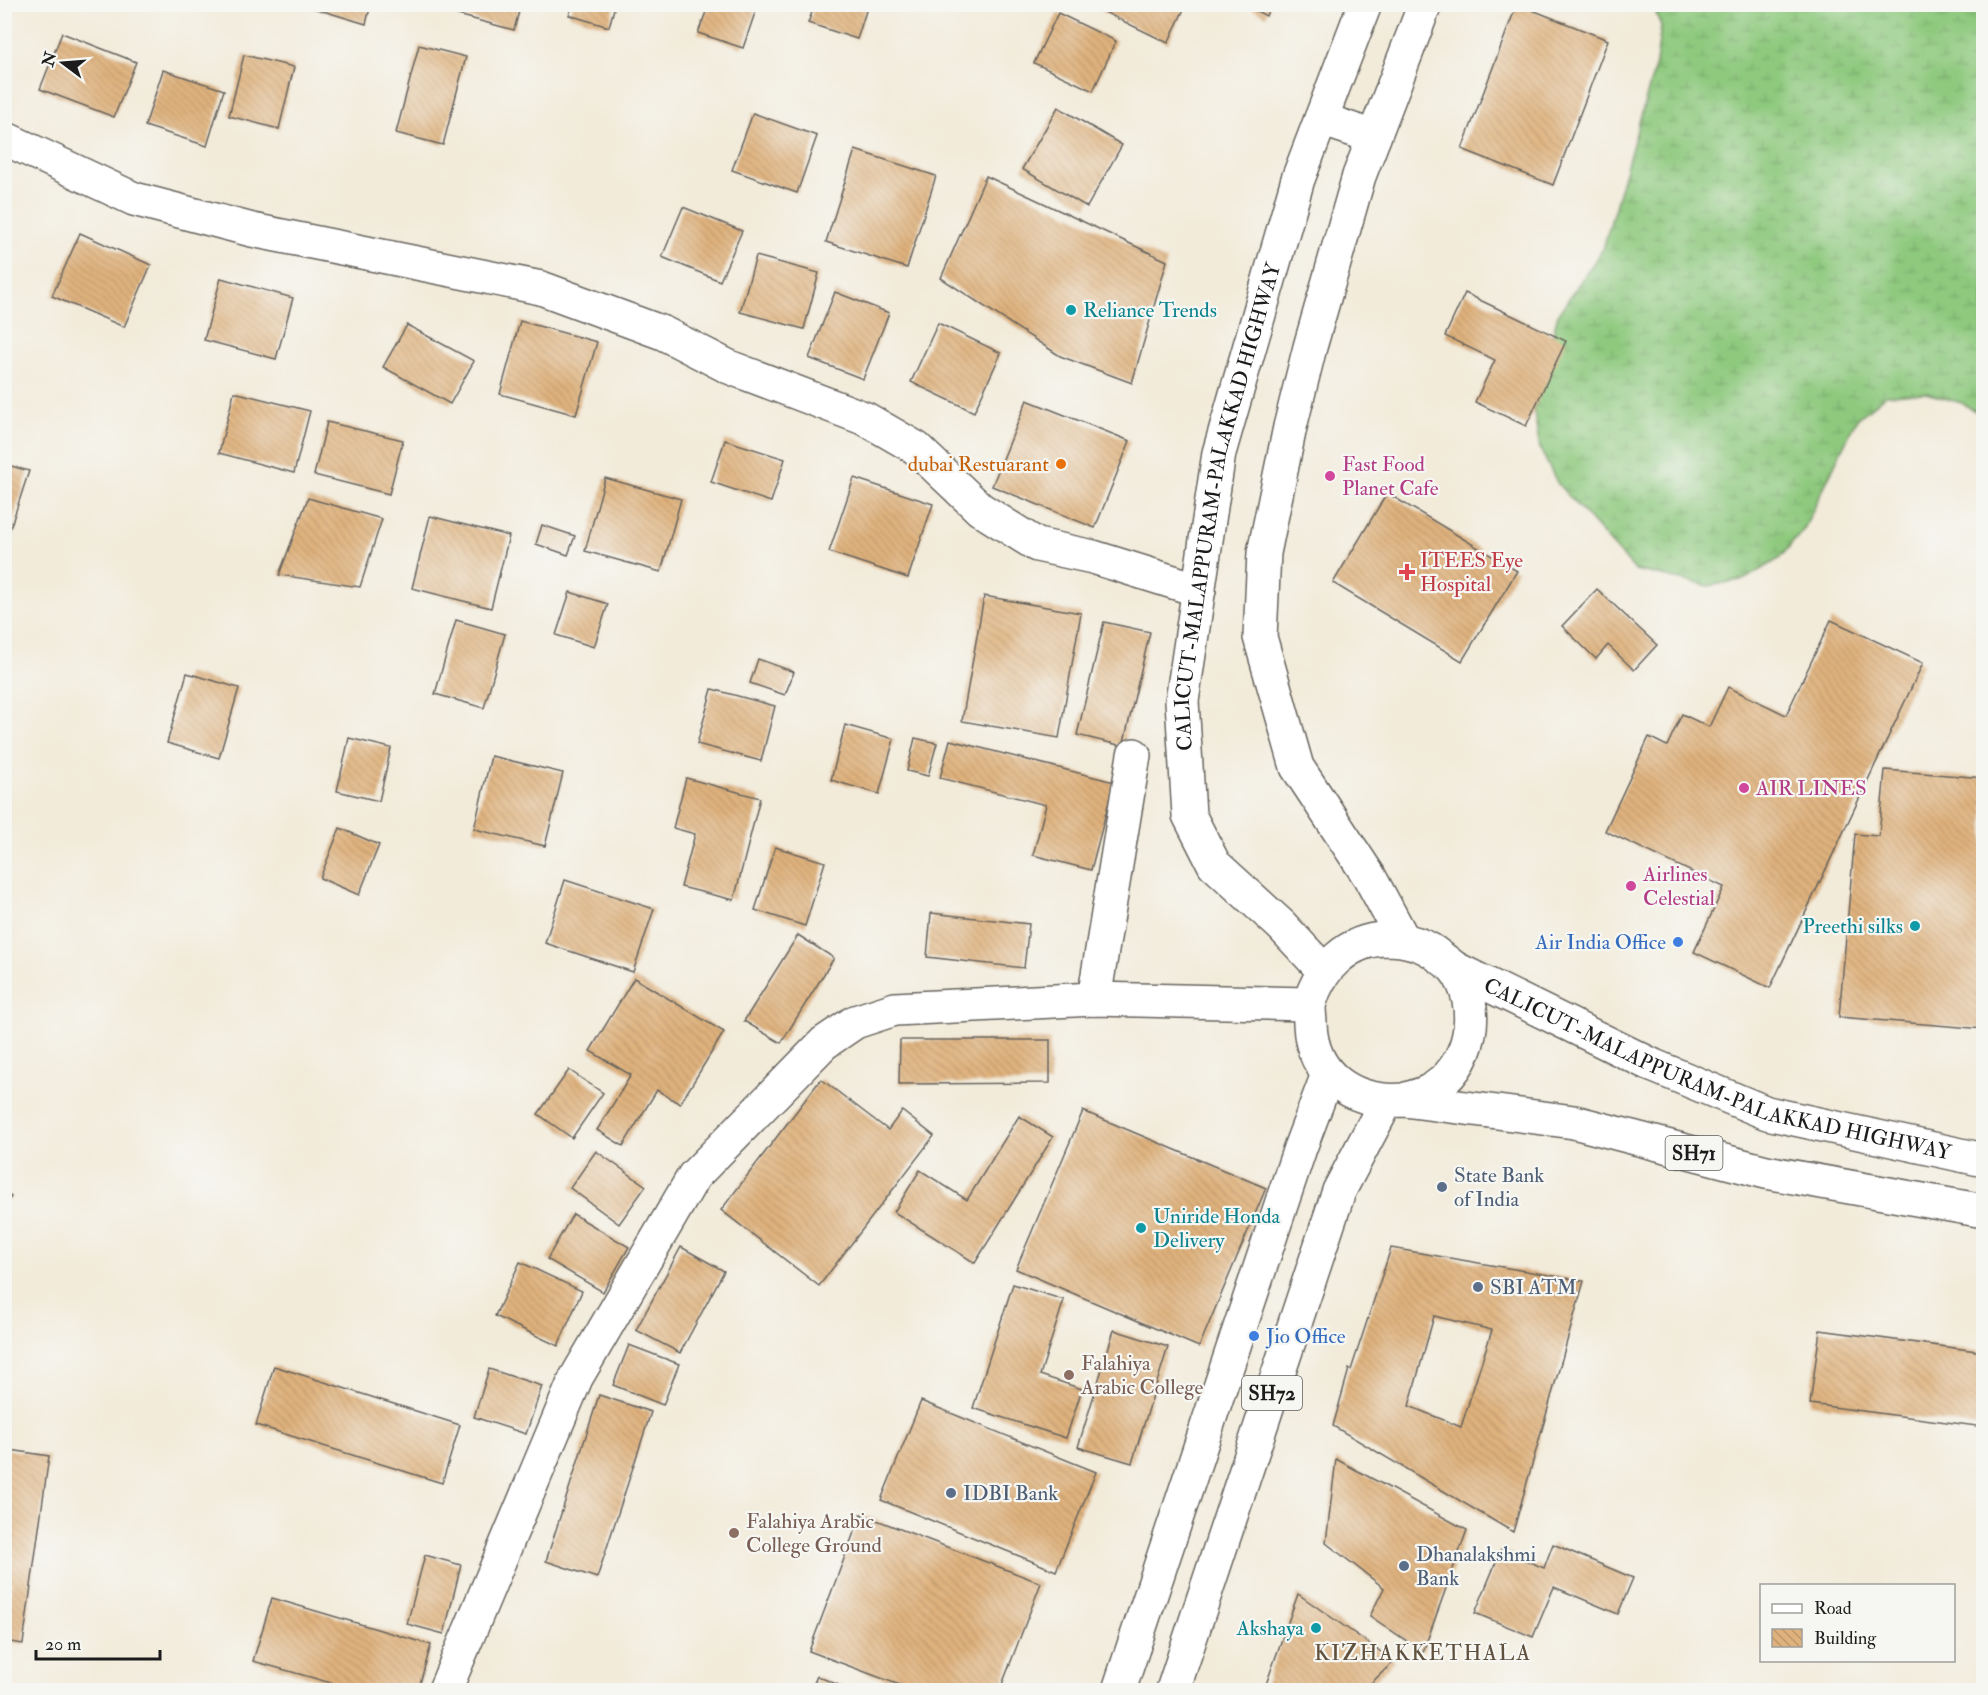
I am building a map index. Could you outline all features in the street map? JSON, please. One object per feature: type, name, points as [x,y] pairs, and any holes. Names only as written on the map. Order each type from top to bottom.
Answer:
[{"type":"main road","name":"CALICUT-MALAPPURAM-PALAKKAD HIGHWAY","points":[[1324,970],[1281,925],[1214,864],[1189,815],[1182,701],[1220,453],[1298,179],[1365,4]]},
{"type":"main road","name":"CALICUT-MALAPPURAM-PALAKKAD HIGHWAY","points":[[1403,939],[1369,876],[1297,767],[1260,637],[1264,553],[1290,427],[1359,176],[1425,4]]},
{"type":"main road","points":[[1321,119],[1374,137]]},
{"type":"main road","points":[[4,138],[134,199],[252,230],[541,288],[663,333],[729,367],[866,419],[916,448],[980,509],[1037,546],[1093,557],[1199,590]]},
{"type":"main road","points":[[1094,999],[1134,755]]},
{"type":"main road","name":"CALICUT-MALAPPURAM-PALAKKAD HIGHWAY","points":[[1983,1160],[1767,1113],[1654,1066],[1454,968],[1431,949],[1403,939],[1373,939],[1346,950],[1324,970],[1309,1004],[1311,1041],[1328,1074],[1344,1088],[1364,1098],[1574,1122],[1766,1172],[1983,1211]]},
{"type":"main road","name":"CALICUT-MALAPPURAM-PALAKKAD HIGHWAY","points":[[1395,1101],[1430,1091],[1452,1073],[1466,1048],[1472,1020],[1467,993],[1454,968]]},
{"type":"main road","points":[[445,1690],[576,1378],[694,1176],[824,1043],[855,1022],[895,1009],[1094,999],[1309,1004]]},
{"type":"main road","name":"SH72","points":[[1119,1690],[1296,1159],[1328,1074]]},
{"type":"main road","name":"SH72","points":[[1173,1690],[1339,1191],[1395,1101]]},
{"type":"green space","points":[[1653,5],[1983,5],[1983,416],[1962,403],[1926,393],[1886,395],[1856,420],[1804,529],[1779,559],[1745,579],[1709,586],[1635,570],[1558,484],[1540,449],[1534,411],[1558,314],[1603,249],[1656,63],[1661,26]]},
{"type":"building","points":[[300,4],[371,4],[366,24]]},
{"type":"building","points":[[417,4],[521,4],[514,30]]},
{"type":"building","points":[[709,4],[758,4],[743,48],[698,33]]},
{"type":"building","points":[[815,4],[858,4],[867,8],[857,39],[808,23]]},
{"type":"building","points":[[1243,4],[1271,4],[1266,16]]},
{"type":"building","points":[[1517,4],[1608,40],[1553,185],[1462,149]]},
{"type":"building","points":[[573,5],[615,5],[609,27],[569,15]]},
{"type":"building","points":[[1103,5],[1186,5],[1168,43],[1100,10]]},
{"type":"building","points":[[1058,13],[1116,41],[1093,91],[1034,63]]},
{"type":"building","points":[[62,33],[136,62],[114,117],[40,89]]},
{"type":"building","points":[[419,45],[466,57],[443,145],[396,133]]},
{"type":"building","points":[[244,55],[294,67],[279,129],[229,116]]},
{"type":"building","points":[[163,70],[224,90],[207,146],[145,126]]},
{"type":"building","points":[[1058,107],[1122,145],[1087,207],[1022,169]]},
{"type":"building","points":[[753,113],[817,136],[797,193],[732,170]]},
{"type":"building","points":[[855,150],[936,176],[907,268],[826,242]]},
{"type":"building","name":"Reliance Trends","points":[[986,176],[1167,261],[1132,383],[1060,356],[941,278]]},
{"type":"building","points":[[683,207],[742,231],[720,281],[662,257]]},
{"type":"building","points":[[80,233],[151,265],[124,327],[52,296]]},
{"type":"building","points":[[756,256],[819,273],[804,329],[740,312]]},
{"type":"building","points":[[221,278],[293,298],[276,359],[204,340]]},
{"type":"building","points":[[835,292],[889,313],[863,379],[809,358]]},
{"type":"building","points":[[1465,293],[1566,341],[1526,426],[1475,402],[1495,360],[1445,336]]},
{"type":"building","points":[[520,321],[597,342],[576,415],[500,394]]},
{"type":"building","points":[[938,323],[1001,353],[974,412],[911,382]]},
{"type":"building","points":[[407,325],[474,361],[450,404],[383,367]]},
{"type":"building","points":[[234,392],[310,411],[294,473],[219,453]]},
{"type":"building","name":"dubai Restuarant","points":[[1027,400],[1130,441],[1095,528],[992,486]]},
{"type":"building","points":[[327,422],[403,440],[389,494],[314,475]]},
{"type":"building","points":[[725,440],[785,459],[771,502],[711,482]]},
{"type":"building","points":[[4,464],[29,471],[7,538],[4,537]]},
{"type":"building","points":[[605,478],[681,499],[661,572],[585,551]]},
{"type":"building","points":[[854,478],[933,504],[908,578],[829,552]]},
{"type":"building","points":[[1387,493],[1517,571],[1462,661],[1333,583]]},
{"type":"building","points":[[308,498],[382,519],[360,587],[279,575]]},
{"type":"building","points":[[430,516],[509,536],[491,608],[412,588]]},
{"type":"building","points":[[542,525],[575,536],[568,555],[536,544]]},
{"type":"building","points":[[1597,589],[1657,645],[1634,670],[1608,645],[1596,659],[1562,626]]},
{"type":"building","points":[[570,592],[608,604],[594,647],[556,635]]},
{"type":"building","points":[[984,596],[1081,613],[1059,738],[962,721]]},
{"type":"building","points":[[456,620],[505,634],[484,708],[435,694]]},
{"type":"building","name":"AIR LINES","points":[[1831,620],[1923,663],[1770,988],[1694,952],[1724,887],[1605,831],[1649,737],[1667,746],[1682,714],[1709,727],[1728,687],[1786,715]]},
{"type":"building","points":[[1104,622],[1150,632],[1123,746],[1077,735]]},
{"type":"building","points":[[758,659],[794,672],[785,695],[750,683]]},
{"type":"building","points":[[187,673],[239,688],[219,758],[167,743]]},
{"type":"building","points":[[712,689],[775,706],[761,761],[697,744]]},
{"type":"building","points":[[845,725],[894,739],[879,794],[831,780]]},
{"type":"building","points":[[349,738],[391,748],[379,801],[337,791]]},
{"type":"building","points":[[915,738],[937,743],[928,776],[907,771]]},
{"type":"building","points":[[950,740],[1114,782],[1091,870],[1033,855],[1046,805],[940,778]]},
{"type":"building","points":[[491,756],[563,773],[545,846],[474,829]]},
{"type":"building","name":"Preethi silks","points":[[1885,770],[1984,778],[1984,1029],[1839,1017],[1855,834],[1879,836]]},
{"type":"building","points":[[686,778],[760,798],[734,900],[681,887],[695,834],[673,828]]},
{"type":"building","points":[[340,828],[379,845],[359,895],[320,878]]},
{"type":"building","points":[[775,847],[825,862],[805,926],[755,910]]},
{"type":"building","points":[[565,880],[654,909],[633,972],[545,943]]},
{"type":"building","points":[[931,913],[1029,924],[1024,968],[927,957]]},
{"type":"building","points":[[798,935],[834,958],[781,1043],[744,1021]]},
{"type":"building","points":[[634,978],[724,1032],[680,1104],[657,1090],[623,1146],[597,1130],[631,1075],[590,1051]]},
{"type":"building","points":[[900,1040],[1050,1040],[1050,1083],[899,1084]]},
{"type":"building","points":[[569,1070],[603,1093],[572,1138],[538,1114]]},
{"type":"building","points":[[821,1079],[888,1130],[902,1111],[934,1136],[819,1286],[721,1210]]},
{"type":"building","name":"Uniride Honda Delivery","points":[[1083,1111],[1266,1188],[1199,1347],[1016,1269]]},
{"type":"building","points":[[1019,1116],[1053,1137],[975,1263],[894,1212],[920,1170],[967,1200]]},
{"type":"building","points":[[596,1151],[646,1186],[619,1224],[570,1188]]},
{"type":"building","points":[[4,1191],[11,1197],[4,1205]]},
{"type":"building","points":[[573,1214],[629,1247],[603,1292],[547,1259]]},
{"type":"building","points":[[681,1247],[724,1271],[680,1353],[636,1330]]},
{"type":"building","points":[[1391,1248],[1584,1281],[1513,1532],[1333,1426],[1349,1369],[1351,1370]],"holes":[[[1434,1316],[1492,1330],[1461,1427],[1409,1406]]]},
{"type":"building","points":[[520,1262],[582,1291],[558,1346],[495,1316]]},
{"type":"building","points":[[1013,1284],[1064,1300],[1040,1375],[1082,1389],[1066,1438],[973,1408]]},
{"type":"building","points":[[1114,1330],[1168,1347],[1132,1463],[1078,1447]]},
{"type":"building","points":[[1820,1330],[1984,1352],[1984,1427],[1810,1404]]},
{"type":"building","points":[[629,1345],[679,1364],[663,1405],[613,1385]]},
{"type":"building","points":[[274,1366],[460,1425],[442,1483],[256,1425]]},
{"type":"building","points":[[489,1369],[542,1386],[526,1434],[474,1417]]},
{"type":"building","points":[[599,1395],[651,1412],[597,1578],[546,1561]]},
{"type":"building","points":[[921,1401],[1096,1472],[1056,1571],[881,1500]]},
{"type":"building","points":[[4,1449],[49,1456],[23,1644],[4,1641],[4,1625],[11,1583],[4,1582]]},
{"type":"building","name":"Dhanalakshmi Bank","points":[[1336,1459],[1467,1530],[1423,1652],[1370,1616],[1384,1588],[1326,1543]]},
{"type":"building","points":[[861,1514],[1041,1583],[1000,1690],[913,1690],[809,1651]]},
{"type":"building","points":[[1553,1544],[1633,1578],[1618,1614],[1554,1587],[1533,1637],[1475,1613],[1501,1550],[1544,1568]]},
{"type":"building","points":[[425,1555],[461,1565],[444,1634],[407,1624]]},
{"type":"building","name":"Akshaya","points":[[1298,1594],[1394,1661],[1364,1690],[1264,1690]]},
{"type":"building","points":[[272,1598],[431,1645],[418,1690],[356,1690],[253,1661]]},
{"type":"building","points":[[817,1676],[850,1690],[811,1690]]},
{"type":"place","name":"Reliance Trends","points":[[1071,310]]},
{"type":"place","name":"dubai Restuarant","points":[[1061,464]]},
{"type":"place","name":"Fast Food Planet Cafe","points":[[1330,476]]},
{"type":"place","name":"ITEES Eye Hospital","points":[[1407,572]]},
{"type":"place","name":"AIR LINES","points":[[1744,788]]},
{"type":"place","name":"Airlines Celestial","points":[[1631,886]]},
{"type":"place","name":"Preethi silks","points":[[1915,926]]},
{"type":"place","name":"Air India Office","points":[[1678,942]]},
{"type":"place","name":"State Bank of India","points":[[1442,1187]]},
{"type":"place","name":"Uniride Honda Delivery","points":[[1141,1228]]},
{"type":"place","name":"SBI ATM","points":[[1478,1287]]},
{"type":"place","name":"Jio Office","points":[[1254,1336]]},
{"type":"place","name":"Falahiya Arabic College","points":[[1069,1375]]},
{"type":"place","name":"IDBI Bank","points":[[951,1493]]},
{"type":"place","name":"Falahiya Arabic College Ground","points":[[734,1533]]},
{"type":"place","name":"Dhanalakshmi Bank","points":[[1404,1566]]},
{"type":"place","name":"Akshaya","points":[[1316,1628]]},
{"type":"district","name":"KIZHAKKETHALA","points":[[1423,1652]]}]
